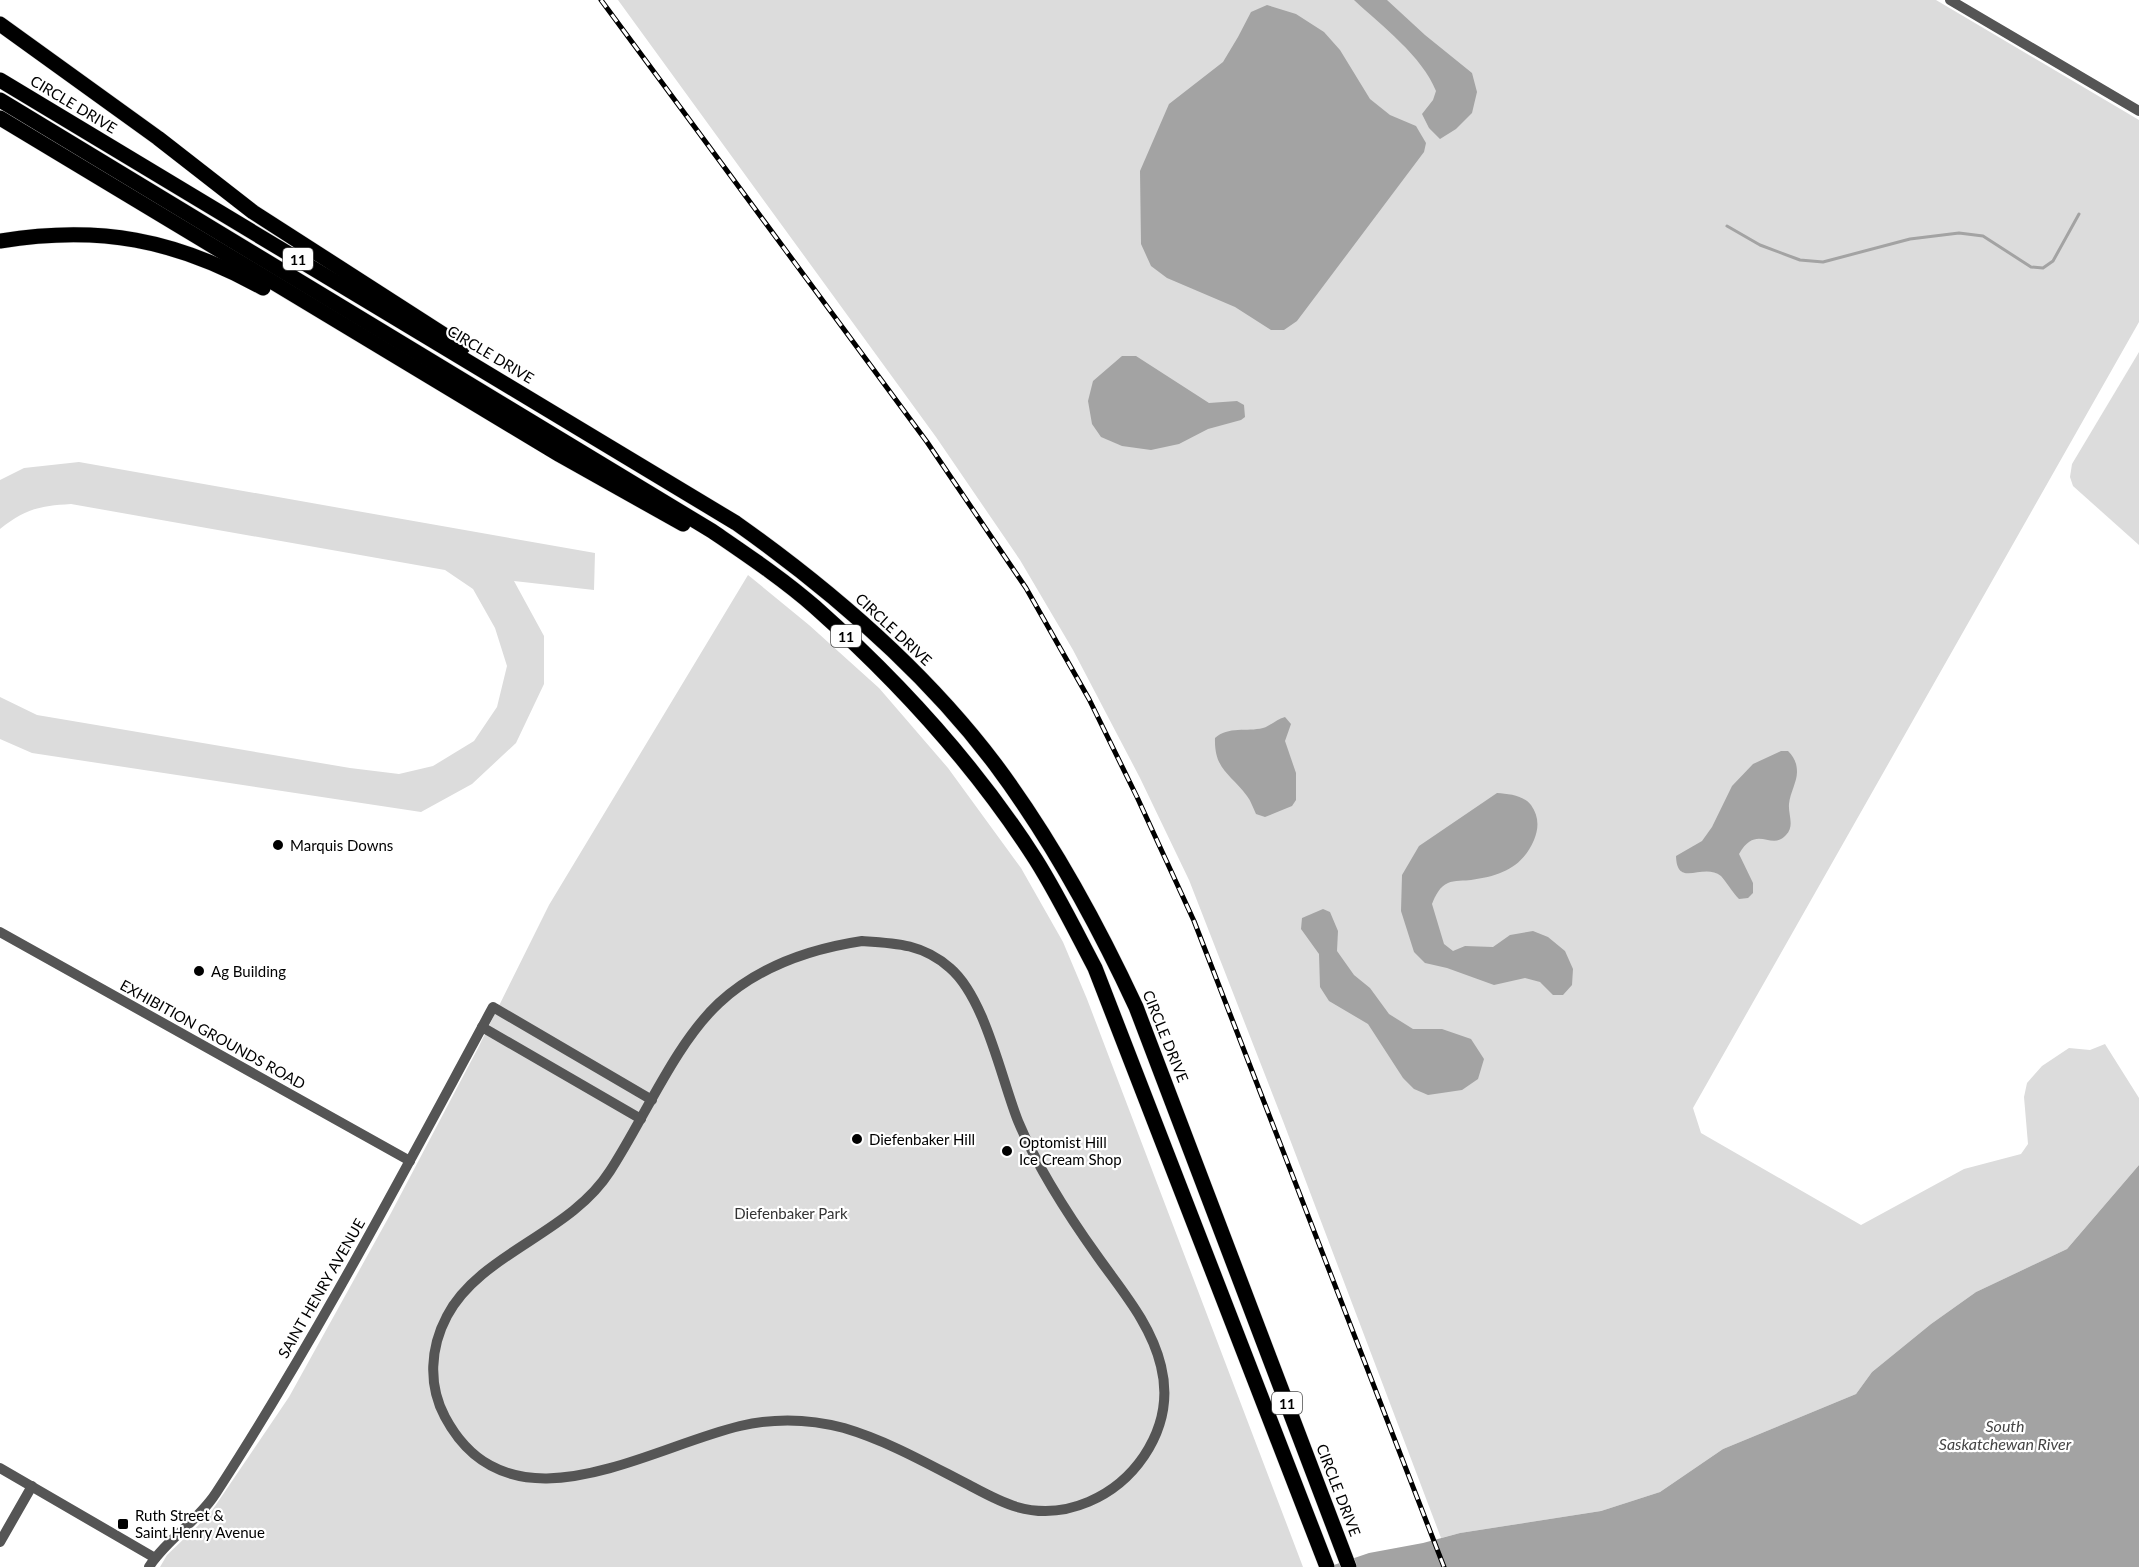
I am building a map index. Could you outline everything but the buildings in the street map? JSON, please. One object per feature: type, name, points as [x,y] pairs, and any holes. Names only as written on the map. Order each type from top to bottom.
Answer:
[{"type":"highway","points":[[0,24],[158,138],[254,212],[584,425],[596,438]]},
{"type":"highway","name":"CIRCLE DRIVE","points":[[0,80],[736,523],[821,586],[886,644],[931,689],[994,764],[1037,825],[1084,901],[1108,946],[1136,1007],[1349,1567]]},
{"type":"highway","name":"11","points":[[0,100],[712,531],[813,606],[927,717],[1013,826],[1058,895],[1095,968],[1327,1567]]},
{"type":"highway","points":[[0,118],[560,455],[713,543],[760,574],[821,622],[839,630]]},
{"type":"highway","points":[[0,241],[55,234],[87,234],[136,240],[179,249],[224,267],[387,357],[422,372]]},
{"type":"street","points":[[1950,0],[1969,5],[2139,111]]},
{"type":"street","name":"EXHIBITION GROUNDS ROAD","points":[[0,932],[410,1161]]},
{"type":"street","points":[[862,941],[913,946],[953,970],[970,993],[994,1050],[1019,1123],[1052,1188],[1145,1325],[1156,1349],[1163,1372],[1162,1423],[1136,1470],[1108,1493],[1075,1507],[1056,1510],[1022,1509],[996,1499],[889,1444],[863,1434],[835,1425],[780,1420],[742,1425],[609,1468],[561,1478],[530,1478],[512,1475],[478,1458],[450,1426],[437,1402],[433,1381],[433,1360],[438,1336],[448,1312],[462,1292],[483,1274],[586,1201],[607,1176],[641,1119],[679,1055],[717,1004],[753,977],[778,963],[815,950],[862,941]]},
{"type":"street","name":"SAINT HENRY AVENUE","points":[[152,1563],[214,1495],[307,1346],[493,1007],[652,1100]]},
{"type":"street","points":[[482,1027],[641,1119]]},
{"type":"street","points":[[0,1468],[152,1563]]},
{"type":"street","points":[[0,1542],[32,1486]]},
{"type":"green space","points":[[618,0],[1936,0],[2139,120],[2139,322],[1693,1108],[1701,1133],[1861,1225],[1964,1169],[2021,1154],[2028,1144],[2024,1097],[2027,1083],[2042,1066],[2069,1048],[2090,1050],[2105,1044],[2139,1098],[2139,1165],[2067,1249],[1976,1292],[1931,1324],[1872,1372],[1856,1394],[1723,1449],[1660,1492],[1601,1511],[1441,1538],[1189,880],[1140,778],[1073,650],[1020,560],[936,437]]},
{"type":"green space","points":[[2139,352],[2139,545],[2073,486],[2070,477],[2072,464]]},
{"type":"green space","name":"Marquis Downs","points":[[79,462],[595,553],[594,590],[514,581],[544,636],[544,684],[516,743],[472,784],[421,812],[32,753],[0,739],[0,697],[37,715],[350,768],[399,774],[433,766],[474,741],[497,707],[507,666],[495,628],[473,589],[445,570],[71,504],[33,510],[17,517],[0,529],[0,480],[24,468]]},
{"type":"green space","name":"Diefenbaker Park","points":[[748,575],[809,625],[879,688],[948,768],[1021,868],[1063,942],[1087,999],[1303,1567],[160,1567],[167,1555],[209,1515],[289,1397],[391,1213],[478,1048],[549,905]]},
{"type":"water","points":[[1354,0],[1387,0],[1472,73],[1477,92],[1472,113],[1456,129],[1440,139],[1429,128],[1422,114],[1433,100],[1436,91],[1430,78],[1400,42]]},
{"type":"water","points":[[1267,5],[1296,14],[1324,32],[1340,50],[1370,99],[1390,115],[1416,126],[1426,143],[1424,152],[1297,321],[1284,330],[1271,330],[1235,307],[1167,278],[1151,266],[1141,244],[1140,171],[1169,104],[1223,62],[1251,12]]},
{"type":"water","points":[[1122,356],[1136,356],[1209,403],[1237,401],[1244,405],[1245,417],[1208,429],[1179,444],[1151,450],[1122,446],[1101,437],[1092,424],[1088,401],[1093,381]]},
{"type":"water","points":[[1285,717],[1291,724],[1285,741],[1296,773],[1296,800],[1292,806],[1265,817],[1256,814],[1247,796],[1220,765],[1215,749],[1215,738],[1226,732],[1263,728]]},
{"type":"water","points":[[1781,751],[1790,753],[1797,769],[1789,804],[1790,828],[1786,835],[1775,841],[1752,840],[1739,854],[1753,883],[1753,893],[1748,898],[1739,899],[1721,876],[1714,872],[1686,873],[1681,871],[1677,866],[1676,856],[1702,841],[1712,827],[1732,786],[1753,764]]},
{"type":"water","points":[[1497,793],[1520,797],[1531,805],[1537,818],[1536,836],[1523,858],[1509,869],[1482,878],[1450,882],[1440,889],[1432,904],[1444,944],[1453,951],[1465,946],[1493,947],[1510,935],[1533,931],[1548,937],[1565,951],[1573,969],[1572,985],[1563,995],[1553,995],[1540,982],[1525,978],[1494,985],[1447,968],[1425,963],[1414,952],[1401,911],[1402,875],[1419,846]]},
{"type":"water","points":[[1323,909],[1330,912],[1338,931],[1337,951],[1354,975],[1370,988],[1389,1014],[1413,1029],[1442,1029],[1471,1039],[1484,1059],[1478,1079],[1462,1090],[1428,1095],[1414,1089],[1403,1078],[1368,1024],[1329,1001],[1320,987],[1319,954],[1301,929],[1302,918]]},
{"type":"water","name":"South Saskatchewan River","points":[[2139,1165],[2139,1567],[1328,1567],[1369,1553],[1423,1543],[1460,1533],[1601,1511],[1660,1492],[1723,1449],[1856,1394],[1872,1372],[1931,1324],[1976,1292],[2067,1249]]},
{"type":"waterway","points":[[1727,226],[1760,245],[1800,260],[1823,262],[1910,239],[1959,233],[1983,236],[2031,267],[2043,268],[2053,261],[2079,214]]},
{"type":"railway","points":[[601,0],[927,442],[1026,588],[1089,699],[1194,921],[1444,1567]]},
{"type":"place","name":"Marquis Downs","points":[[278,845]]},
{"type":"place","name":"Ag Building","points":[[199,971]]},
{"type":"place","name":"Diefenbaker Hill","points":[[857,1139]]},
{"type":"place","name":"Optomist Hill Ice Cream Shop","points":[[1007,1151]]},
{"type":"place","name":"Ruth Street & Saint Henry Avenue","points":[[123,1524]]}]
